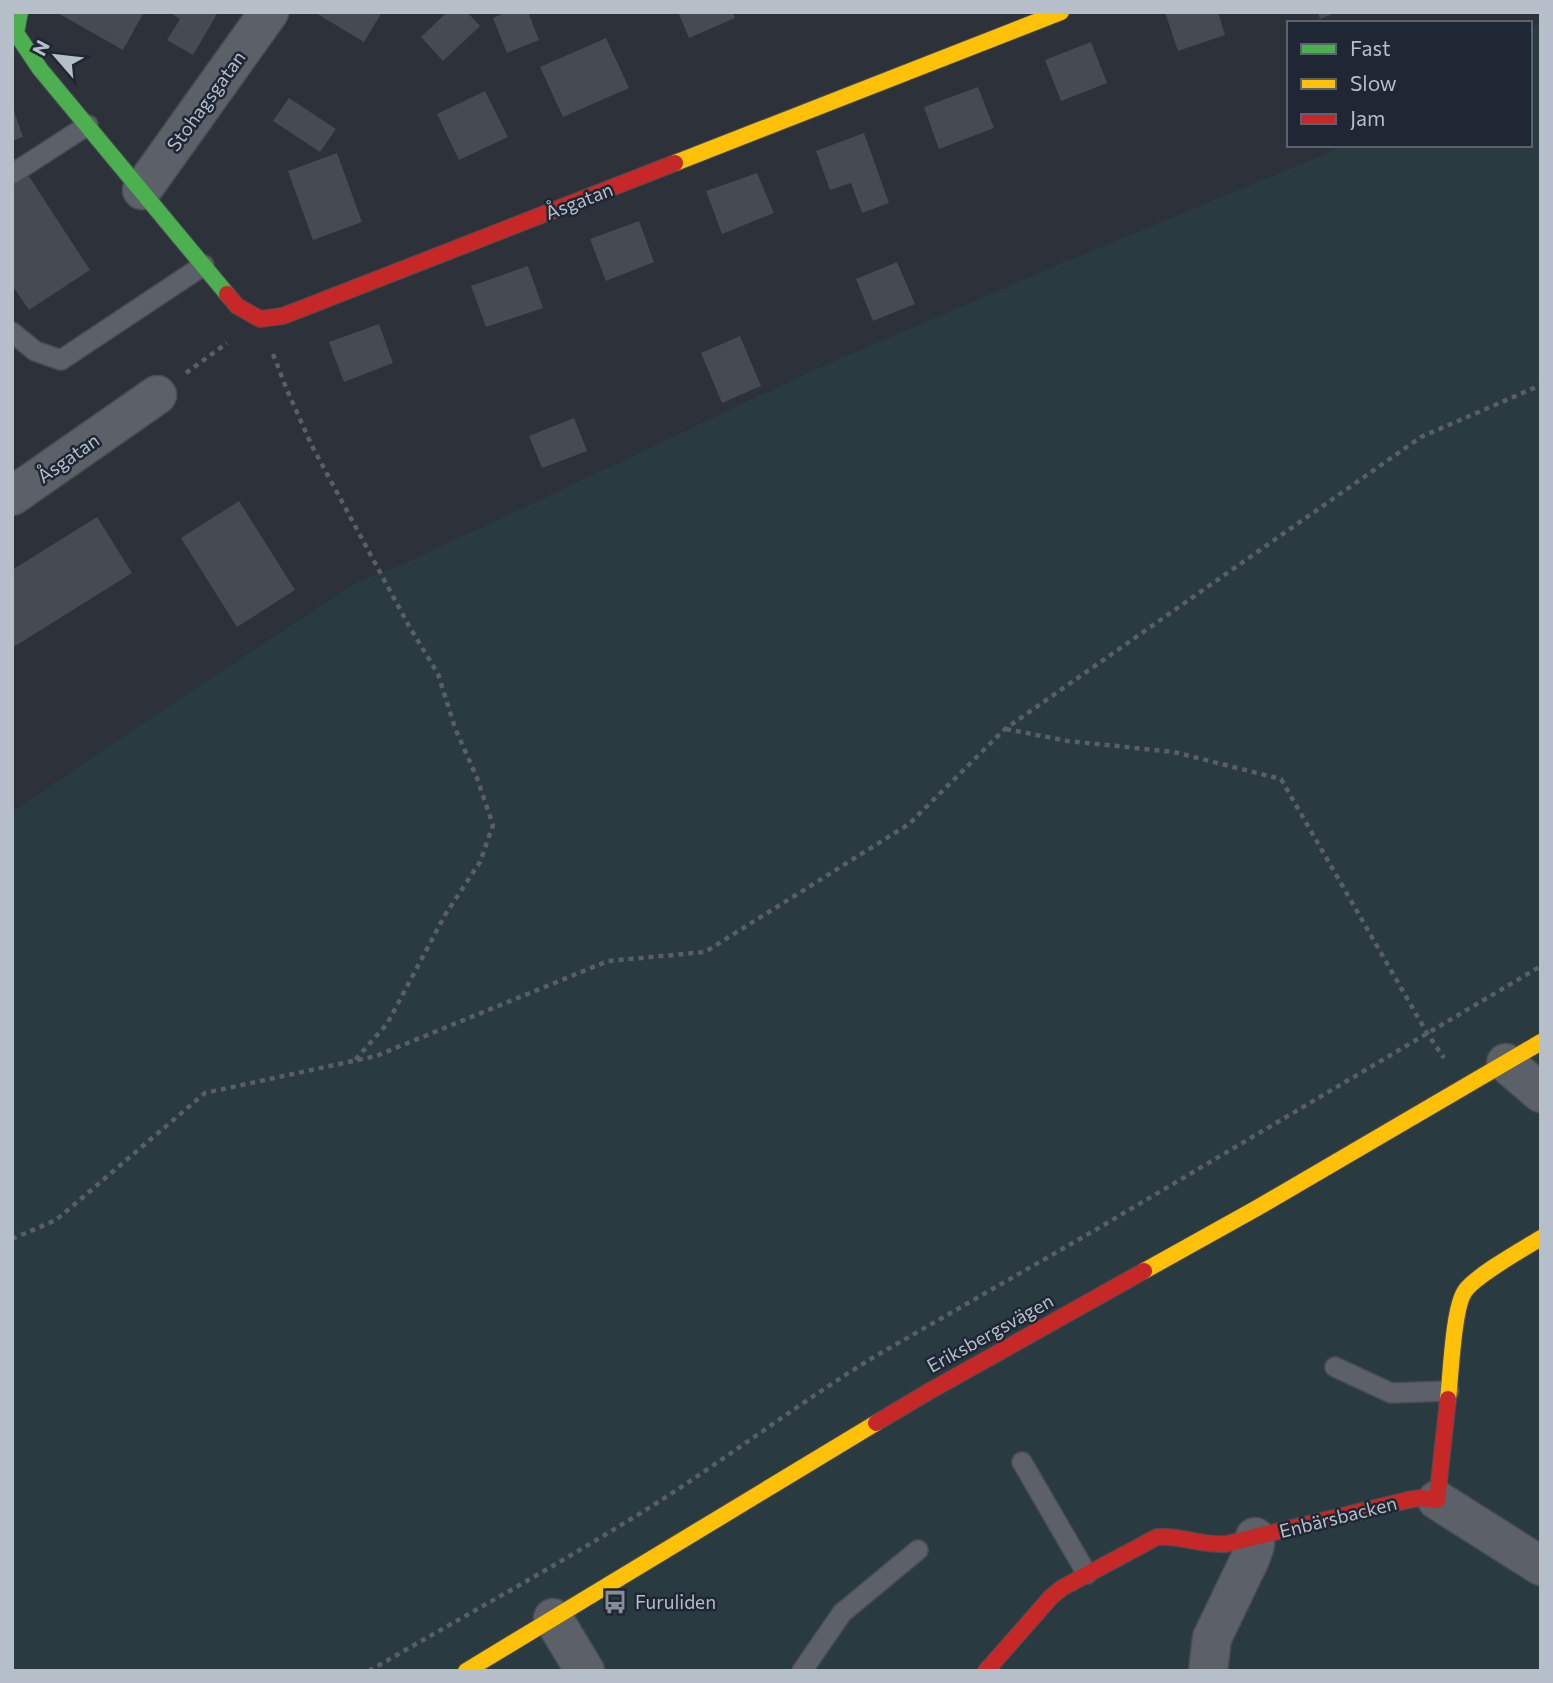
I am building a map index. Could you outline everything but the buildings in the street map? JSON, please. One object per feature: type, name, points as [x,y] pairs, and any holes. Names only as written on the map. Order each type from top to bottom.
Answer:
[{"type":"street","points":[[20,12],[16,33],[40,69],[237,306],[261,319]]},
{"type":"street","name":"Stohagsgatan","points":[[142,190],[269,12]]},
{"type":"street","name":"Åsgatan","points":[[261,319],[283,316],[1061,12]]},
{"type":"street","name":"Åsgatan","points":[[12,496],[157,395]]},
{"type":"street","name":"Eriksbergsvägen","points":[[466,1671],[928,1392],[1257,1208],[1541,1042]]},
{"type":"street","points":[[1506,1063],[1541,1093]]},
{"type":"street","points":[[1541,1238],[1479,1278],[1465,1291],[1458,1309],[1437,1500],[1541,1566]]},
{"type":"street","name":"Enbärsbacken","points":[[986,1671],[1062,1588],[1157,1537],[1171,1536],[1214,1545],[1408,1500],[1437,1500]]},
{"type":"street","points":[[1208,1671],[1212,1638],[1250,1559],[1255,1537]]},
{"type":"street","points":[[553,1618],[584,1671]]},
{"type":"lane","points":[[12,174],[88,125]]},
{"type":"lane","points":[[12,332],[35,351],[61,360],[204,265]]},
{"type":"lane","points":[[1335,1367],[1391,1393],[1449,1391]]},
{"type":"lane","points":[[1022,1462],[1087,1574]]},
{"type":"lane","points":[[802,1671],[842,1613],[918,1550]]},
{"type":"path","points":[[157,395],[261,319],[287,390],[312,446],[438,674],[455,728],[477,778],[493,825],[480,862],[445,915],[387,1024],[354,1061]]},
{"type":"path","points":[[12,1239],[55,1220],[205,1093],[376,1056],[608,961],[705,952],[909,824],[1005,729],[1421,437],[1541,385]]},
{"type":"path","points":[[1005,729],[1068,741],[1174,752],[1281,779],[1427,1033]]},
{"type":"path","points":[[369,1671],[627,1522],[874,1357],[1097,1229],[1541,966]]},
{"type":"shaded area","points":[[1541,21],[1541,1671],[12,1671],[12,812],[355,583],[403,564],[807,373],[1342,147],[1532,147],[1532,28]]},
{"type":"traffic: fast","points":[[20,12],[16,33],[40,69],[227,294]]},
{"type":"traffic: slow","points":[[675,163],[1061,12]]},
{"type":"traffic: slow","points":[[1144,1271],[1541,1042]]},
{"type":"traffic: slow","points":[[1448,1399],[1455,1326],[1465,1291],[1489,1271],[1541,1238]]},
{"type":"traffic: slow","points":[[466,1671],[876,1423]]},
{"type":"traffic: jam","points":[[227,294],[237,306],[260,319],[283,316],[675,163]]},
{"type":"traffic: jam","points":[[876,1423],[1144,1271]]},
{"type":"traffic: jam","points":[[986,1671],[1062,1588],[1157,1537],[1226,1544],[1408,1500],[1437,1500],[1448,1399]]},
{"type":"place","name":"Furuliden","points":[[615,1602]]}]
